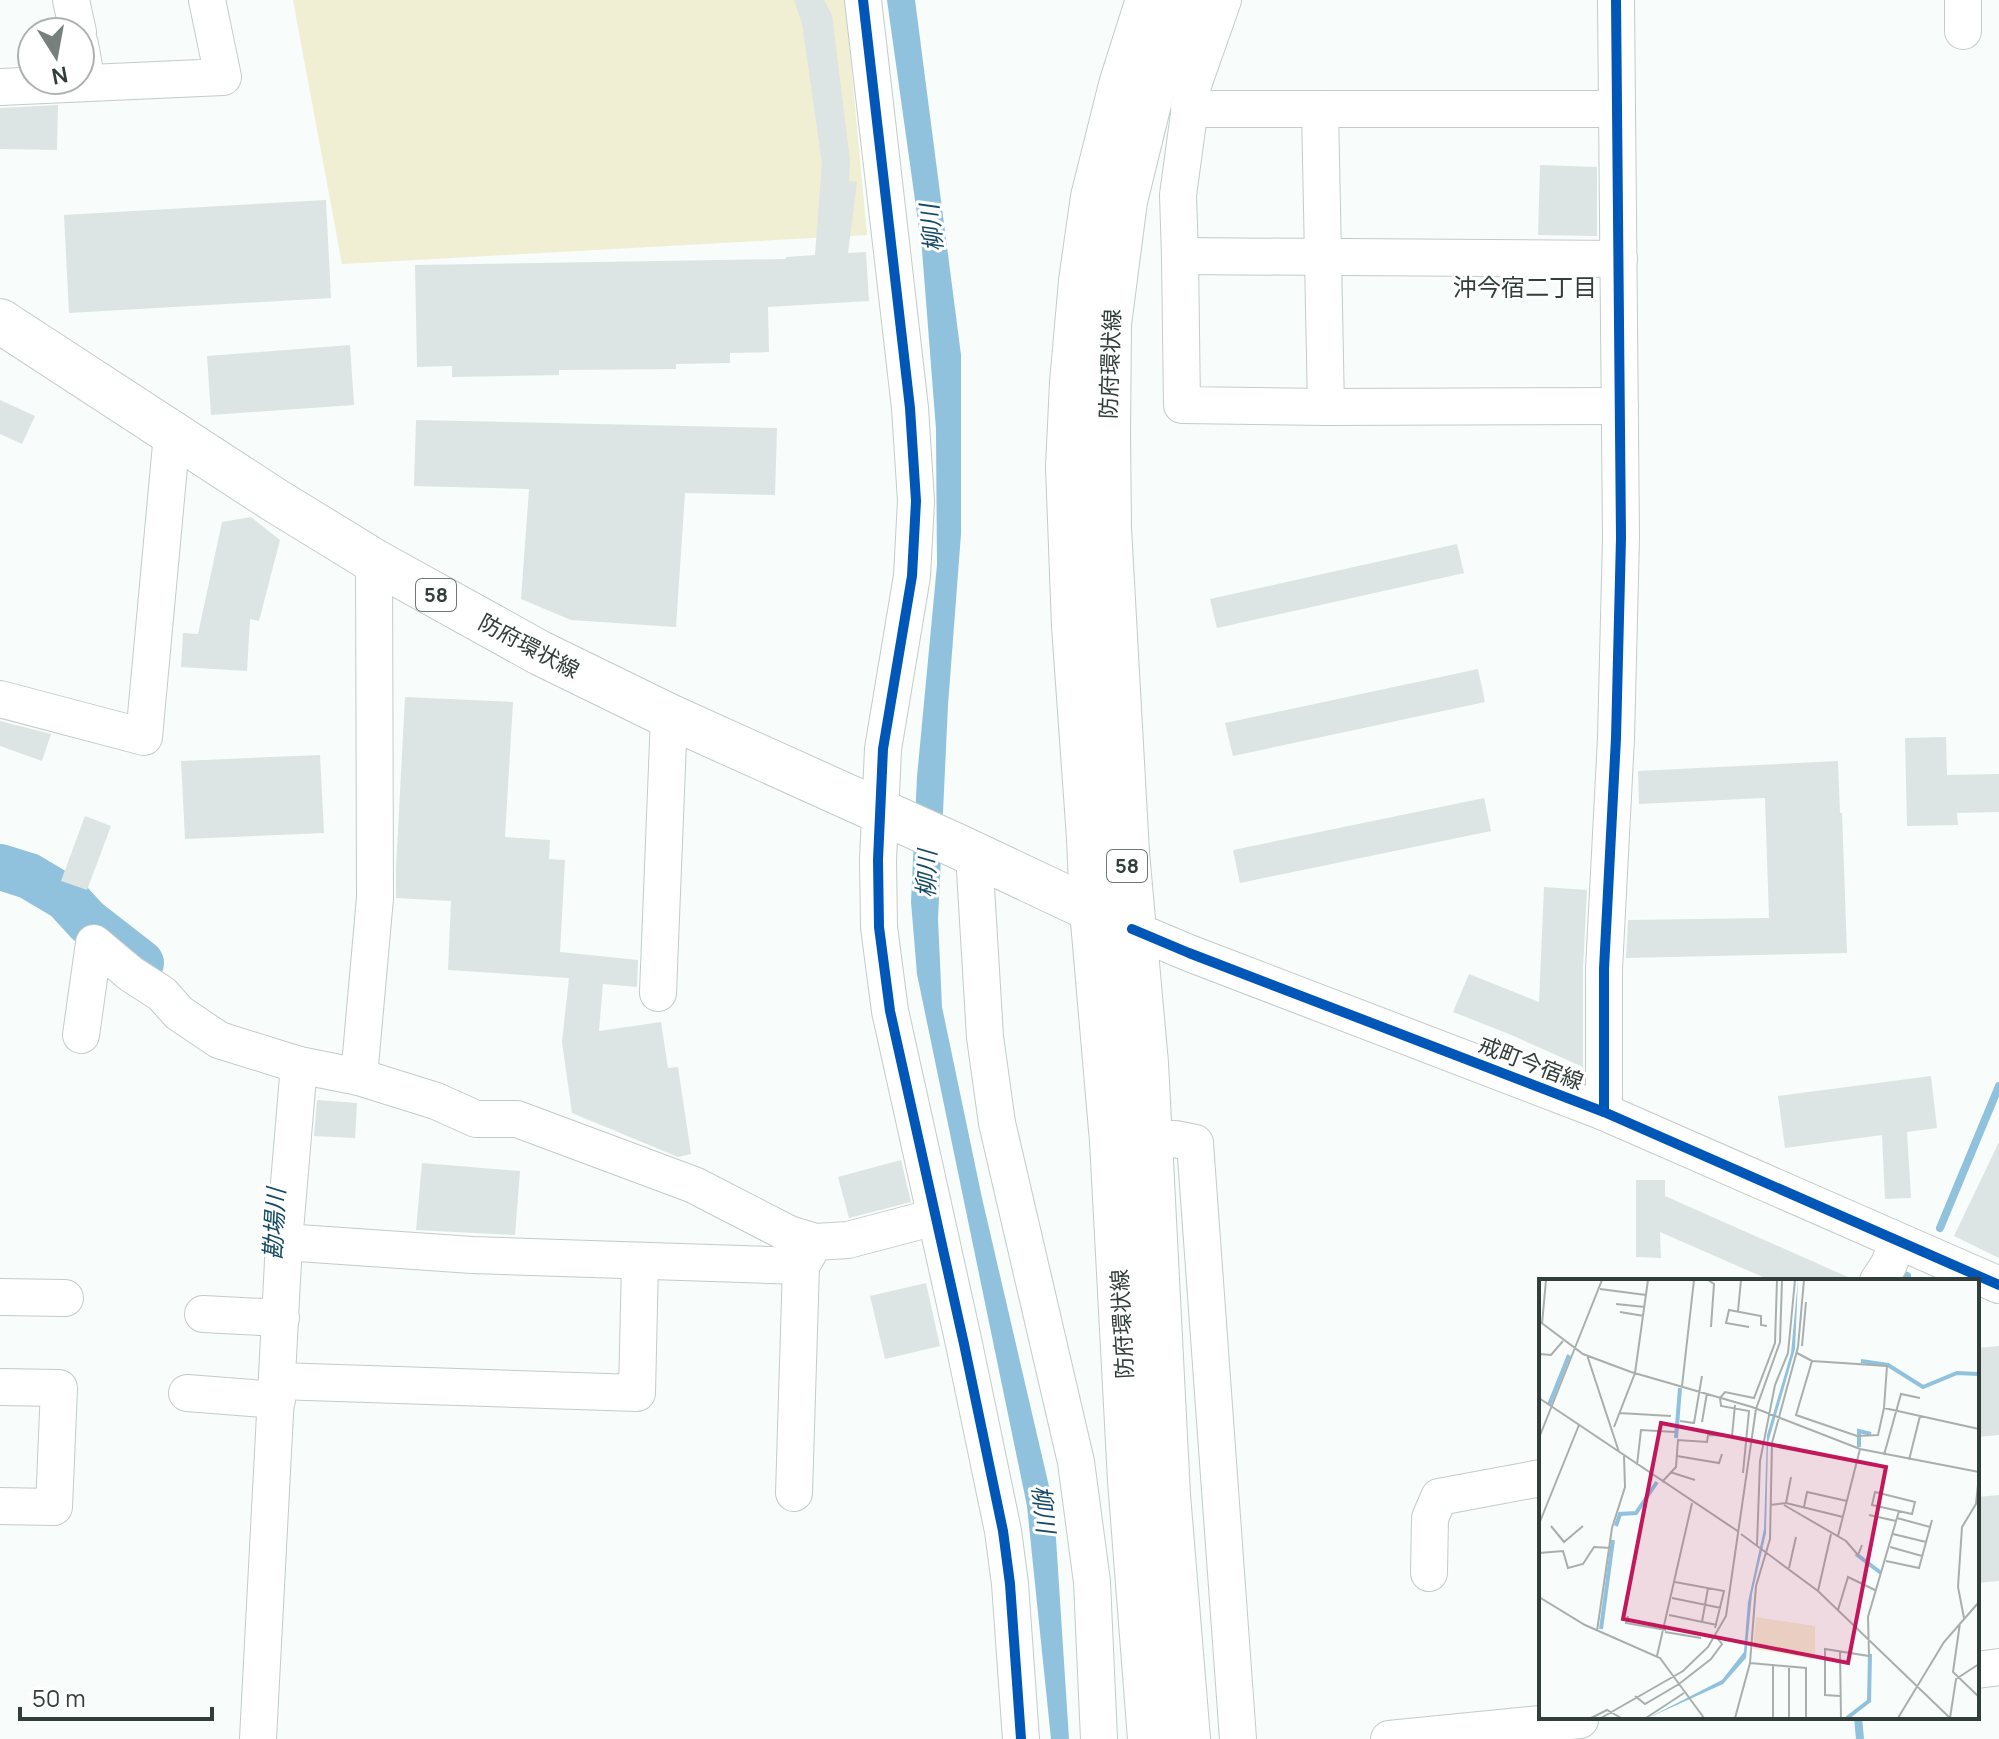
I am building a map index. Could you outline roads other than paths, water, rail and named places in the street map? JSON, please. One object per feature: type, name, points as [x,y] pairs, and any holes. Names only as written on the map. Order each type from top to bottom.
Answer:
[{"type":"main road","name":"防府環状線","points":[[1148,0],[1121,85],[1093,197],[1081,281],[1068,467],[1074,626],[1092,910],[1112,1141],[1130,1480],[1150,1739]]},
{"type":"main road","name":"防府環状線","points":[[1183,0],[1151,95],[1125,201],[1109,324],[1109,528],[1132,929],[1151,1140],[1168,1495],[1188,1739]]},
{"type":"main road","name":"防府環状線","points":[[0,321],[273,499],[374,561],[540,653],[669,716],[1132,929]]},
{"type":"street","points":[[96,83],[223,77],[207,0]]},
{"type":"street","points":[[863,0],[910,408],[916,501],[910,590],[883,749],[890,817],[878,860],[879,927],[890,1011],[1003,1531],[1010,1584],[1021,1739]]},
{"type":"street","points":[[1223,0],[1193,85],[1178,195],[1182,405],[1620,406]]},
{"type":"street","points":[[1604,1112],[1604,969],[1616,738],[1621,538],[1616,0]]},
{"type":"street","points":[[1189,107],[1616,109]]},
{"type":"street","points":[[1320,109],[1326,407]]},
{"type":"street","points":[[1180,256],[1619,259]]},
{"type":"street","points":[[0,699],[144,737],[172,434]]},
{"type":"street","points":[[359,1077],[375,898],[374,561]]},
{"type":"street","points":[[658,993],[669,716]]},
{"type":"street","points":[[966,850],[997,1123],[1076,1462],[1092,1582],[1099,1739]]},
{"type":"street","name":"戒町今宿線","points":[[1132,929],[1604,1112],[1999,1285]]},
{"type":"street","points":[[81,1035],[94,943],[131,974],[162,994],[179,1013],[219,1040],[299,1065],[359,1077],[436,1101],[476,1119],[517,1119],[694,1185],[789,1234],[808,1254],[794,1493]]},
{"type":"street","points":[[258,1739],[284,1242],[299,1065]]},
{"type":"street","points":[[1151,1140],[1175,1139],[1195,1143],[1238,1739]]},
{"type":"street","points":[[284,1242],[472,1255],[640,1262],[808,1254],[935,1217]]},
{"type":"street","points":[[1879,1279],[1898,1242]]},
{"type":"street","points":[[187,1393],[277,1390],[637,1393],[640,1262]]},
{"type":"street","points":[[0,1297],[65,1298]]},
{"type":"street","points":[[203,1314],[281,1318]]},
{"type":"street","points":[[0,1387],[59,1388],[54,1507],[0,1506]]},
{"type":"street","points":[[1429,1573],[1430,1518],[1439,1497],[1539,1478]]},
{"type":"street","points":[[1979,1670],[1999,1667]]},
{"type":"street","points":[[1389,1739],[1580,1719]]},
{"type":"water","name":"柳川","points":[[887,0],[915,0],[961,355],[961,534],[948,705],[938,919],[942,1007],[982,1198],[1054,1508],[1069,1739],[1051,1739],[1027,1506],[917,974],[911,902],[917,777],[937,565],[936,429],[922,250]]},
{"type":"waterway","name":"勘場川","points":[[0,867],[29,876],[66,898],[87,921],[141,963]]},
{"type":"waterway","points":[[1940,1228],[1999,1086]]},
{"type":"waterway","points":[[1858,1719],[1860,1739]]},
{"type":"district","name":"沖今宿二丁目","points":[[1525,288]]}]
